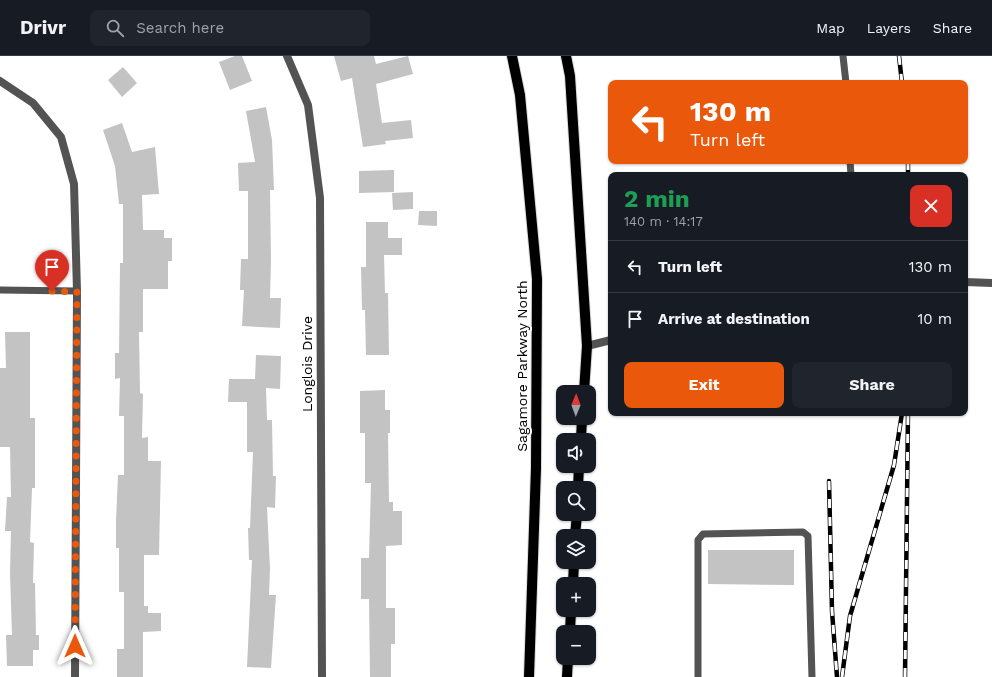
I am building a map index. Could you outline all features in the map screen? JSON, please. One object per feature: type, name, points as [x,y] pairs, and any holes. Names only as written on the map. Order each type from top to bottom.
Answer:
[{"type":"main road","name":"Sagamore Parkway North","points":[[512,56],[520,95],[537,279],[536,468],[529,677]]},
{"type":"main road","points":[[566,56],[570,76],[586,346],[584,385]]},
{"type":"main road","points":[[567,677],[568,665]]},
{"type":"street","name":"Longlois Drive","points":[[287,56],[308,105],[320,198],[322,677]]},
{"type":"street","points":[[0,81],[33,103],[61,138],[74,184],[77,292],[75,677]]},
{"type":"street","points":[[968,282],[992,283]]},
{"type":"street","points":[[586,346],[608,341]]},
{"type":"lane","points":[[843,56],[846,80]]},
{"type":"lane","points":[[0,290],[77,292]]},
{"type":"lane","points":[[698,677],[698,540],[703,534],[803,532],[808,536],[812,677]]},
{"type":"building","points":[[235,56],[242,56],[252,81],[230,90],[219,62]]},
{"type":"building","points":[[334,56],[374,56],[376,64],[408,56],[413,74],[376,84],[382,123],[411,120],[413,138],[385,141],[386,144],[363,147],[352,78],[341,81]]},
{"type":"building","points":[[123,67],[137,83],[122,97],[108,80]]},
{"type":"building","points":[[266,107],[272,140],[274,190],[270,190],[270,298],[281,298],[280,328],[242,326],[244,290],[240,290],[241,259],[248,259],[248,191],[239,191],[238,163],[255,162],[246,111]]},
{"type":"building","points":[[122,123],[132,152],[155,147],[159,194],[142,195],[143,230],[164,230],[164,238],[172,238],[172,261],[168,261],[168,289],[143,289],[143,332],[139,332],[140,393],[143,394],[142,438],[148,437],[148,461],[161,461],[159,555],[144,555],[144,606],[148,606],[148,613],[161,613],[161,631],[143,632],[143,677],[117,677],[117,649],[124,649],[124,592],[119,592],[119,548],[116,548],[116,521],[118,475],[124,475],[124,416],[119,416],[120,378],[115,379],[115,353],[119,353],[120,263],[123,263],[123,204],[119,204],[115,166],[103,130]]},
{"type":"building","points":[[394,170],[394,192],[359,193],[359,171]]},
{"type":"building","points":[[413,192],[413,209],[393,210],[392,193]]},
{"type":"building","points":[[419,211],[437,211],[437,226],[418,225]]},
{"type":"building","points":[[366,222],[388,222],[388,238],[402,238],[402,255],[384,255],[385,293],[388,293],[389,355],[366,355],[365,310],[362,310],[361,267],[366,267]]},
{"type":"building","points":[[5,332],[30,332],[30,418],[35,418],[35,488],[32,488],[30,542],[34,543],[33,583],[35,583],[36,635],[39,635],[39,650],[33,650],[33,666],[7,666],[6,635],[12,635],[10,573],[11,531],[5,531],[7,497],[11,497],[10,447],[0,447],[0,368],[6,368]]},
{"type":"building","points":[[256,355],[281,356],[280,389],[266,388],[267,420],[272,420],[273,476],[276,476],[275,508],[267,507],[270,569],[269,595],[276,595],[271,668],[247,667],[252,560],[249,560],[248,528],[250,528],[253,452],[247,452],[247,402],[228,402],[229,379],[255,379]]},
{"type":"building","points":[[385,390],[385,410],[390,410],[390,433],[388,433],[389,502],[393,502],[393,511],[402,511],[402,545],[386,546],[386,608],[395,608],[395,644],[391,644],[391,677],[370,677],[369,599],[361,599],[361,558],[369,558],[371,483],[365,483],[365,433],[360,433],[360,391]]},
{"type":"building","points":[[708,550],[794,550],[794,585],[708,584]]},
{"type":"railway","points":[[899,56],[902,80]]},
{"type":"railway","points":[[908,164],[908,172]]},
{"type":"railway","points":[[842,677],[850,616],[894,465],[902,416]]},
{"type":"railway","points":[[905,677],[908,416]]},
{"type":"railway","points":[[829,481],[832,611],[837,677]]},
{"type":"route","points":[[52,291],[77,292],[75,646]]}]
